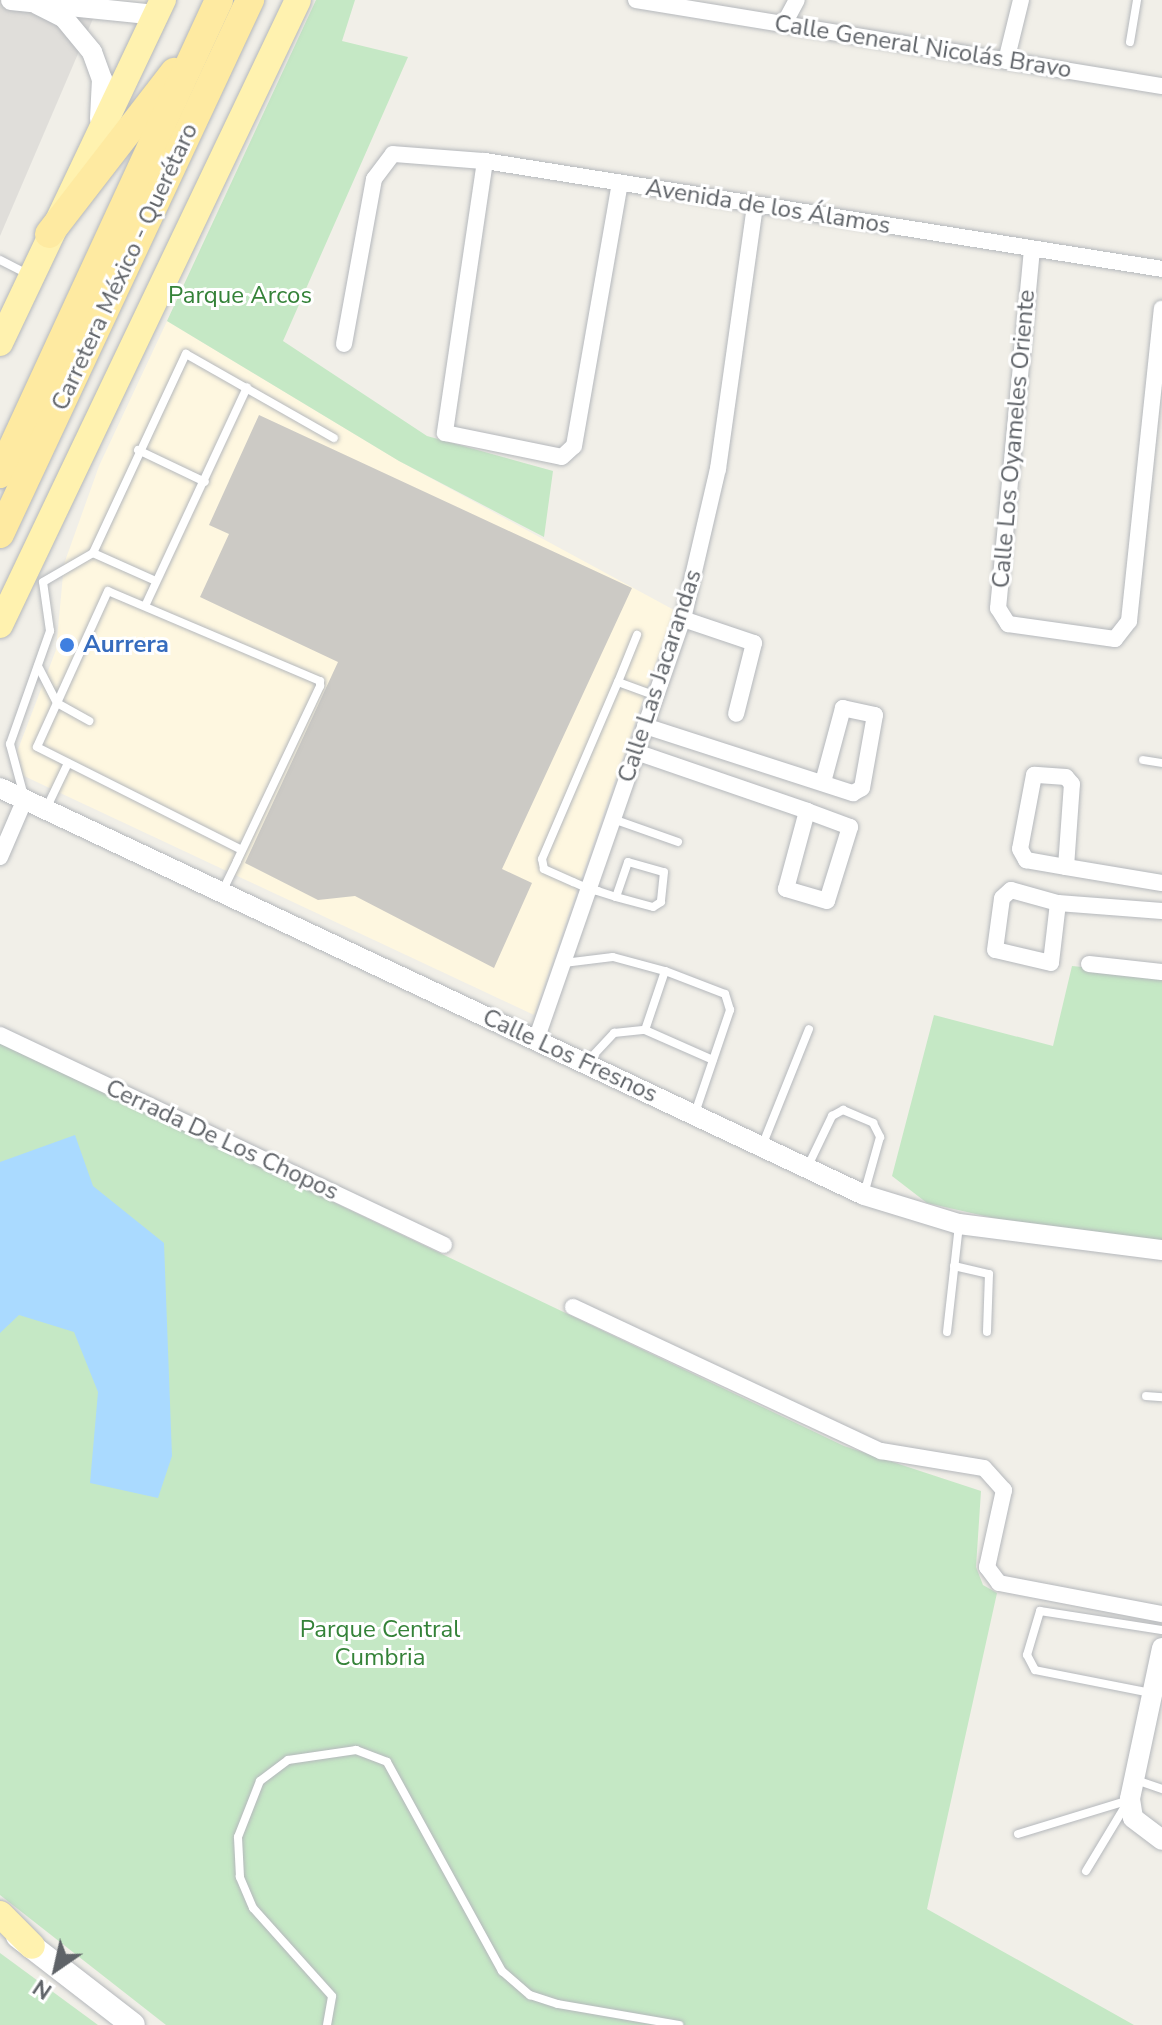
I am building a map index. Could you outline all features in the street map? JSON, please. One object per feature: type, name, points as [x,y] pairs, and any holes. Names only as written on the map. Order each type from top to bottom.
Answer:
[{"type":"highway","name":"Carretera México - Querétaro","points":[[0,474],[219,0]]},
{"type":"highway","name":"Carretera México - Querétaro","points":[[0,534],[250,0]]},
{"type":"highway","points":[[49,234],[203,34]]},
{"type":"main road","points":[[0,625],[34,578],[298,0]]},
{"type":"main road","points":[[0,343],[95,136],[159,8]]},
{"type":"main road","points":[[0,1914],[32,1946]]},
{"type":"main road","points":[[0,1923],[133,2025]]},
{"type":"street","name":"Calle General Nicolás Bravo","points":[[636,0],[1162,86]]},
{"type":"street","points":[[784,24],[797,0]]},
{"type":"street","points":[[1006,61],[1021,0]]},
{"type":"street","points":[[22,1],[159,8]]},
{"type":"street","points":[[22,1],[64,18],[92,52],[103,93],[95,136]]},
{"type":"street","name":"Avenida de los Álamos","points":[[344,344],[379,167],[393,154],[485,161],[1162,269]]},
{"type":"street","points":[[485,161],[443,423],[453,439],[506,448],[562,457],[574,446],[620,183]]},
{"type":"street","name":"Calle Las Jacarandas","points":[[536,1040],[683,619],[718,469],[755,206]]},
{"type":"street","name":"Calle Los Oyameles Oriente","points":[[1032,249],[998,608],[1008,624],[1115,639],[1124,632],[1162,309]]},
{"type":"street","points":[[683,619],[754,643],[736,714]]},
{"type":"street","points":[[645,726],[853,793],[862,788],[875,715],[843,708],[823,782]]},
{"type":"street","points":[[636,752],[807,811],[850,827],[827,901],[786,889],[807,811]]},
{"type":"street","points":[[1066,867],[1072,784],[1066,777],[1034,775],[1021,856],[1066,867],[1162,883]]},
{"type":"street","name":"Calle Los Fresnos","points":[[0,788],[864,1195],[959,1224],[1162,1250]]},
{"type":"street","points":[[0,857],[25,799]]},
{"type":"street","points":[[1058,903],[1051,963],[995,950],[1005,892],[1058,903],[1162,911]]},
{"type":"street","points":[[1089,964],[1162,972]]},
{"type":"street","name":"Cerrada De Los Chopos","points":[[0,1035],[444,1245]]},
{"type":"street","points":[[573,1307],[881,1451],[984,1468],[998,1478],[1004,1490],[989,1577],[1162,1614]]},
{"type":"street","points":[[1162,1648],[1132,1799],[1162,1840]]},
{"type":"lane","points":[[1130,42],[1137,0]]},
{"type":"lane","points":[[0,260],[31,275]]},
{"type":"lane","points":[[25,799],[10,744],[50,631],[34,578],[93,553],[182,356],[247,387],[334,438]]},
{"type":"lane","points":[[146,604],[247,387]]},
{"type":"lane","points":[[138,450],[205,482]]},
{"type":"lane","points":[[93,553],[156,581]]},
{"type":"lane","points":[[222,892],[242,850],[320,686],[317,677],[117,591],[102,596],[37,747],[242,850]]},
{"type":"lane","points":[[616,897],[628,862],[664,872],[657,906],[616,897],[589,889],[544,869],[542,859],[637,635]]},
{"type":"lane","points":[[38,666],[57,703],[89,721]]},
{"type":"lane","points":[[618,682],[656,696]]},
{"type":"lane","points":[[1143,760],[1162,763]]},
{"type":"lane","points":[[46,809],[68,763]]},
{"type":"lane","points":[[613,819],[678,842]]},
{"type":"lane","points":[[562,963],[613,957],[665,971],[725,994],[730,1010],[694,1115]]},
{"type":"lane","points":[[645,1030],[665,971]]},
{"type":"lane","points":[[762,1147],[809,1029]]},
{"type":"lane","points":[[586,1064],[614,1033],[645,1030],[713,1060]]},
{"type":"lane","points":[[807,1168],[832,1116],[843,1110],[873,1123],[880,1137],[864,1195]]},
{"type":"lane","points":[[947,1332],[959,1224]]},
{"type":"lane","points":[[954,1266],[989,1274],[987,1332]]},
{"type":"lane","points":[[1146,1396],[1162,1397]]},
{"type":"lane","points":[[1152,1693],[1035,1670],[1027,1655],[1040,1611],[1162,1630]]},
{"type":"lane","points":[[327,2025],[332,1996],[253,1908],[240,1877],[238,1837],[260,1781],[288,1760],[356,1750],[387,1762],[511,1979],[558,2004],[679,2025]]},
{"type":"lane","points":[[1018,1834],[1162,1789]]},
{"type":"lane","points":[[1086,1871],[1132,1799]]},
{"type":"shaded area","points":[[0,0],[101,0],[0,236]]},
{"type":"shaded area","points":[[167,321],[399,461],[674,610],[534,1015],[24,776],[17,752],[56,650],[64,564],[99,466]]},
{"type":"green space","name":"Parque Arcos","points":[[316,0],[355,0],[342,41],[408,57],[283,341],[427,436],[553,471],[544,537],[399,461],[167,321]]},
{"type":"green space","points":[[1072,966],[1162,975],[1162,1244],[1055,1232],[927,1203],[892,1176],[934,1015],[1053,1046]]},
{"type":"green space","name":"Parque Central Cumbria","points":[[0,1043],[844,1446],[981,1491],[976,1567],[983,1585],[997,1593],[927,1909],[1134,2025],[166,2025],[0,1895]]},
{"type":"green space","points":[[0,1953],[98,2025],[0,2025]]},
{"type":"water","points":[[75,1135],[93,1186],[164,1243],[172,1456],[158,1498],[90,1483],[98,1392],[74,1332],[19,1315],[0,1333],[0,1162]]},
{"type":"building","points":[[259,415],[632,588],[502,869],[532,883],[494,968],[355,896],[318,900],[245,863],[338,662],[200,597],[229,534],[209,525]]},
{"type":"place","name":"Aurrera","points":[[67,645]]}]
